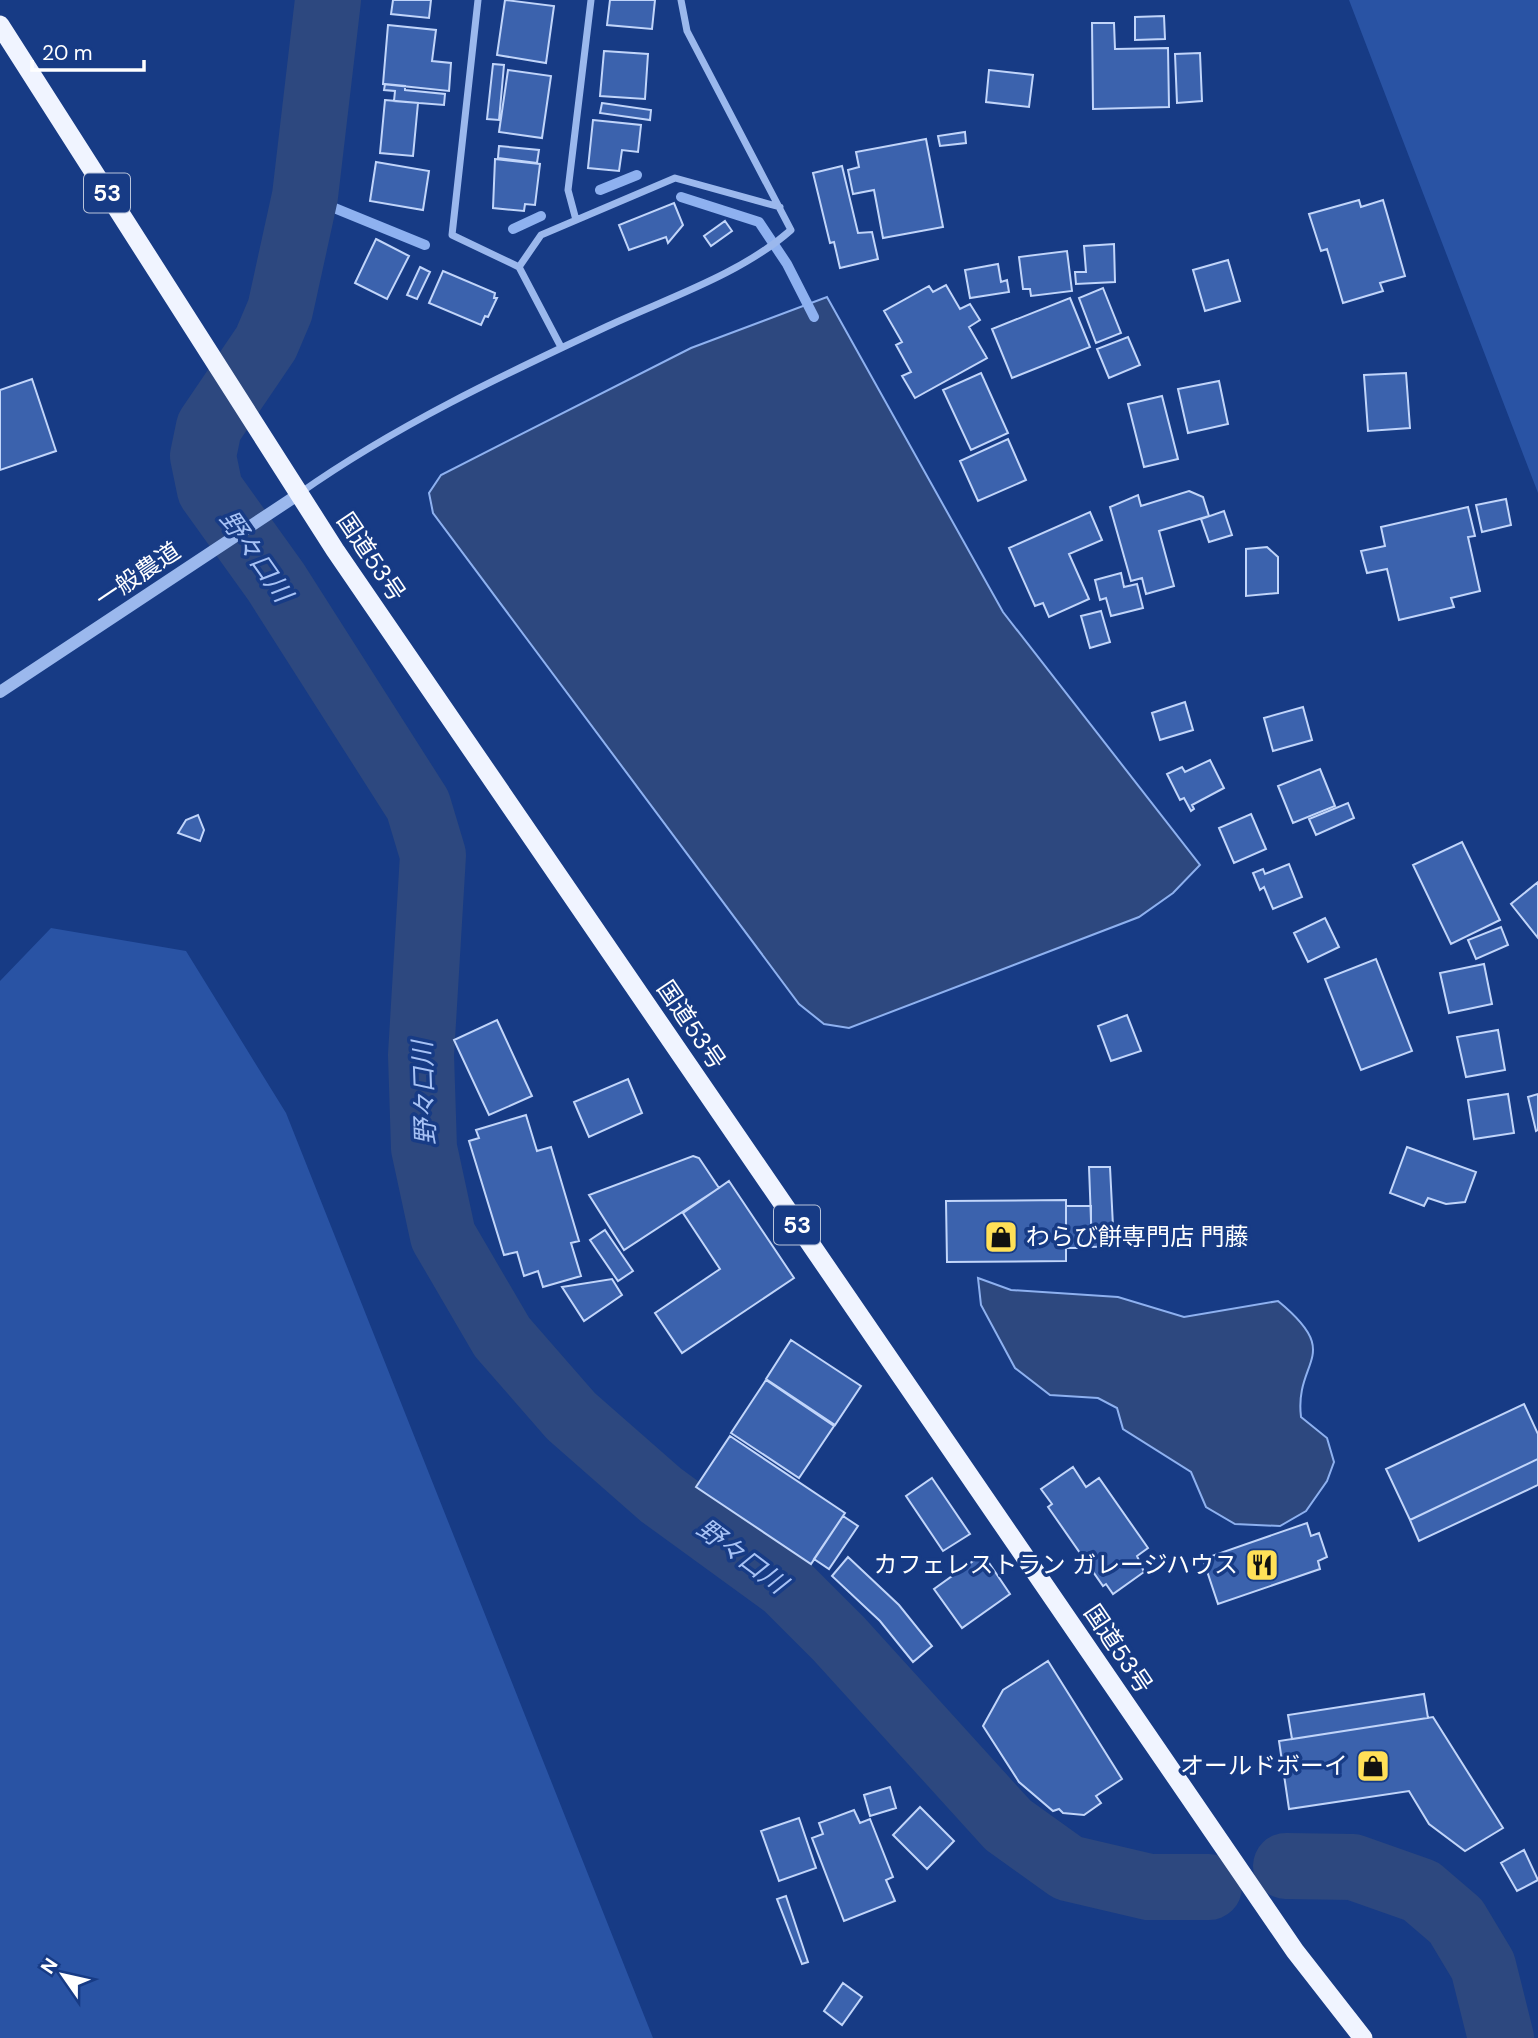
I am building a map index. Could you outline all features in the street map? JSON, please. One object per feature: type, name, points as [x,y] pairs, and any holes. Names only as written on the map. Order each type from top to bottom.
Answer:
[{"type":"highway","name":"国道53号","points":[[0,25],[299,494],[1287,1940],[1363,2038]]},
{"type":"street","points":[[478,0],[452,235],[519,267],[561,348]]},
{"type":"street","points":[[576,220],[568,190],[591,0]]},
{"type":"street","points":[[299,494],[355,454],[561,348],[729,270],[764,250],[791,230],[687,32],[681,0]]},
{"type":"street","points":[[519,267],[541,234],[674,178],[780,207]]},
{"type":"street","name":"一般農道","points":[[0,692],[299,494]]},
{"type":"shaded area","points":[[1349,0],[1538,0],[1538,493]]},
{"type":"shaded area","points":[[827,297],[1003,612],[1200,865],[1173,893],[1139,917],[849,1028],[824,1024],[799,1004],[433,513],[429,493],[441,475],[691,348]]},
{"type":"shaded area","points":[[51,928],[186,951],[286,1113],[653,2038],[0,2038],[0,981]]},
{"type":"shaded area","points":[[978,1278],[1011,1290],[1118,1297],[1184,1317],[1278,1301],[1298,1319],[1309,1334],[1313,1347],[1301,1398],[1301,1417],[1327,1438],[1334,1462],[1327,1481],[1306,1511],[1280,1526],[1235,1524],[1206,1507],[1191,1472],[1123,1429],[1117,1408],[1098,1398],[1050,1395],[1015,1368],[981,1305]]},
{"type":"building","points":[[393,0],[431,0],[429,18],[391,14]]},
{"type":"building","points":[[505,0],[554,6],[546,63],[497,55]]},
{"type":"building","points":[[610,0],[655,0],[652,29],[607,25]]},
{"type":"building","points":[[1164,16],[1165,39],[1135,40],[1135,17]]},
{"type":"building","points":[[1092,23],[1114,23],[1115,49],[1168,48],[1169,107],[1093,109]]},
{"type":"building","points":[[388,25],[436,30],[432,61],[451,63],[449,91],[383,84]]},
{"type":"building","points":[[604,51],[648,54],[645,99],[600,96]]},
{"type":"building","points":[[1200,53],[1202,101],[1177,103],[1175,54]]},
{"type":"building","points":[[493,64],[504,65],[499,120],[487,119]]},
{"type":"building","points":[[508,70],[551,76],[542,138],[499,132]]},
{"type":"building","points":[[989,70],[1033,75],[1029,107],[986,102]]},
{"type":"building","points":[[385,84],[405,86],[405,90],[445,94],[444,105],[394,101],[395,91],[384,90]]},
{"type":"building","points":[[385,100],[418,103],[413,156],[380,153]]},
{"type":"building","points":[[602,103],[651,110],[650,120],[600,113]]},
{"type":"building","points":[[593,120],[641,125],[638,152],[622,150],[619,171],[588,168]]},
{"type":"building","points":[[965,132],[966,143],[940,146],[938,136]]},
{"type":"building","points":[[926,139],[943,227],[883,238],[874,190],[853,194],[848,170],[859,167],[856,152]]},
{"type":"building","points":[[499,146],[539,150],[537,163],[498,158]]},
{"type":"building","points":[[495,159],[540,164],[535,205],[525,204],[524,211],[493,208]]},
{"type":"building","points":[[376,162],[429,171],[423,210],[370,201]]},
{"type":"building","points":[[842,166],[858,233],[872,232],[878,259],[840,268],[834,242],[830,243],[813,173]]},
{"type":"building","points":[[1359,200],[1361,207],[1383,200],[1405,276],[1380,283],[1383,291],[1343,303],[1327,249],[1321,251],[1309,214]]},
{"type":"building","points":[[674,203],[683,225],[668,243],[666,237],[629,250],[619,225]]},
{"type":"building","points":[[725,221],[732,231],[711,246],[704,236]]},
{"type":"building","points":[[376,239],[409,256],[387,299],[355,283]]},
{"type":"building","points":[[1114,244],[1115,282],[1076,284],[1075,272],[1086,272],[1084,246]]},
{"type":"building","points":[[1067,251],[1072,291],[1031,296],[1030,289],[1023,289],[1019,257]]},
{"type":"building","points":[[1228,260],[1240,301],[1205,311],[1193,270]]},
{"type":"building","points":[[998,264],[1001,282],[1007,280],[1009,292],[970,298],[965,270]]},
{"type":"building","points":[[420,267],[430,272],[417,299],[407,295]]},
{"type":"building","points":[[443,271],[495,293],[494,298],[497,298],[481,325],[429,303]]},
{"type":"building","points":[[946,285],[960,309],[970,304],[980,320],[969,327],[987,358],[915,398],[902,376],[911,372],[896,345],[902,342],[884,311],[929,286],[933,292]]},
{"type":"building","points":[[1103,288],[1121,333],[1096,343],[1079,298]]},
{"type":"building","points":[[1070,298],[1090,347],[1012,378],[992,329]]},
{"type":"building","points":[[1128,337],[1140,365],[1109,378],[1097,349]]},
{"type":"building","points":[[981,373],[1008,433],[971,450],[943,390]]},
{"type":"building","points":[[1406,373],[1410,428],[1368,431],[1364,375]]},
{"type":"building","points":[[32,379],[56,451],[0,470],[0,390]]},
{"type":"building","points":[[1219,381],[1228,424],[1188,433],[1178,389]]},
{"type":"building","points":[[1162,396],[1178,459],[1144,467],[1128,404]]},
{"type":"building","points":[[1008,439],[1026,480],[978,501],[960,461]]},
{"type":"building","points":[[1189,491],[1203,497],[1209,516],[1159,531],[1174,586],[1146,594],[1142,578],[1131,581],[1110,507],[1138,495],[1141,506]]},
{"type":"building","points":[[1506,499],[1511,525],[1482,532],[1476,505]]},
{"type":"building","points":[[1468,507],[1475,536],[1468,537],[1480,591],[1451,598],[1454,607],[1399,620],[1387,569],[1367,573],[1361,551],[1385,546],[1381,527]]},
{"type":"building","points":[[1224,511],[1232,535],[1209,542],[1201,519]]},
{"type":"building","points":[[1090,512],[1102,540],[1069,554],[1089,599],[1049,617],[1043,603],[1035,606],[1009,548]]},
{"type":"building","points":[[1267,547],[1278,557],[1278,593],[1246,596],[1246,549]]},
{"type":"building","points":[[1121,573],[1124,587],[1137,584],[1143,608],[1111,616],[1106,598],[1100,600],[1095,580]]},
{"type":"building","points":[[1101,611],[1110,642],[1090,648],[1081,616]]},
{"type":"building","points":[[1185,702],[1193,730],[1160,740],[1152,713]]},
{"type":"building","points":[[1303,707],[1312,740],[1273,751],[1264,718]]},
{"type":"building","points":[[1210,760],[1224,788],[1192,805],[1194,809],[1191,811],[1184,798],[1180,800],[1167,774],[1182,767],[1185,772]]},
{"type":"building","points":[[1320,769],[1335,806],[1293,823],[1278,786]]},
{"type":"building","points":[[1348,803],[1354,818],[1316,835],[1309,819]]},
{"type":"building","points":[[1251,814],[1266,849],[1234,863],[1219,828]]},
{"type":"building","points":[[198,815],[204,830],[200,841],[178,833],[186,820]]},
{"type":"building","points":[[1462,842],[1500,920],[1451,944],[1413,865]]},
{"type":"building","points":[[1289,864],[1302,897],[1273,909],[1264,887],[1260,890],[1253,873],[1263,869],[1265,874]]},
{"type":"building","points":[[1538,882],[1538,938],[1511,904]]},
{"type":"building","points":[[1325,918],[1339,947],[1308,962],[1294,933]]},
{"type":"building","points":[[1501,927],[1508,945],[1476,959],[1468,940]]},
{"type":"building","points":[[1376,959],[1412,1051],[1361,1070],[1325,979]]},
{"type":"building","points":[[1484,964],[1492,1004],[1449,1013],[1440,973]]},
{"type":"building","points":[[1127,1015],[1141,1051],[1111,1061],[1098,1026]]},
{"type":"building","points":[[497,1020],[532,1096],[489,1115],[454,1040]]},
{"type":"building","points":[[1498,1030],[1505,1070],[1466,1077],[1457,1037]]},
{"type":"building","points":[[628,1079],[642,1113],[589,1137],[574,1102]]},
{"type":"building","points":[[1508,1094],[1514,1133],[1474,1139],[1468,1100]]},
{"type":"building","points":[[1538,1094],[1538,1130],[1536,1131],[1528,1097]]},
{"type":"building","points":[[526,1115],[537,1151],[551,1147],[579,1241],[571,1243],[581,1276],[543,1287],[538,1271],[524,1276],[517,1252],[504,1255],[469,1141],[479,1138],[476,1130]]},
{"type":"building","points":[[1407,1147],[1476,1172],[1465,1202],[1446,1204],[1428,1198],[1424,1206],[1390,1193]]},
{"type":"building","points":[[693,1156],[699,1158],[719,1188],[624,1250],[589,1195]]},
{"type":"building","points":[[1089,1167],[1110,1167],[1114,1246],[1092,1247]]},
{"type":"building","points":[[729,1181],[794,1278],[682,1353],[655,1313],[720,1269],[683,1213]]},
{"type":"building","points":[[1066,1200],[1066,1261],[947,1262],[946,1201]]},
{"type":"building","points":[[1066,1206],[1091,1206],[1091,1230],[1081,1230],[1082,1248],[1066,1248]]},
{"type":"building","points":[[605,1230],[633,1271],[618,1281],[590,1240]]},
{"type":"building","points":[[612,1279],[622,1295],[584,1321],[562,1287]]},
{"type":"building","points":[[791,1340],[861,1386],[835,1425],[766,1379]]},
{"type":"building","points":[[766,1380],[834,1426],[799,1478],[731,1433]]},
{"type":"building","points":[[1524,1404],[1538,1434],[1538,1459],[1410,1520],[1386,1469]]},
{"type":"building","points":[[730,1436],[845,1513],[811,1564],[696,1487]]},
{"type":"building","points":[[1538,1459],[1538,1485],[1419,1541],[1410,1520]]},
{"type":"building","points":[[1073,1467],[1086,1487],[1099,1478],[1148,1548],[1137,1556],[1144,1572],[1113,1594],[1106,1584],[1103,1586],[1048,1507],[1052,1504],[1041,1489]]},
{"type":"building","points":[[932,1478],[970,1534],[943,1551],[906,1496]]},
{"type":"building","points":[[843,1516],[858,1526],[829,1569],[814,1559]]},
{"type":"building","name":"カフェレストラン ガレージハウス","points":[[1307,1523],[1311,1536],[1319,1533],[1327,1557],[1318,1561],[1320,1569],[1218,1604],[1203,1559]]},
{"type":"building","points":[[983,1554],[1010,1594],[962,1628],[934,1589]]},
{"type":"building","points":[[848,1557],[899,1605],[932,1646],[913,1662],[880,1621],[832,1576]]},
{"type":"building","points":[[1048,1661],[1122,1779],[1096,1796],[1101,1803],[1084,1815],[1063,1813],[1059,1809],[1053,1811],[1019,1782],[983,1726],[1003,1690]]},
{"type":"building","points":[[1424,1694],[1428,1718],[1292,1739],[1288,1715]]},
{"type":"building","name":"オールドボーイ","points":[[1433,1717],[1503,1828],[1465,1851],[1429,1824],[1409,1791],[1289,1809],[1279,1741]]},
{"type":"building","points":[[890,1787],[896,1808],[870,1816],[864,1795]]},
{"type":"building","points":[[920,1807],[954,1841],[927,1869],[893,1835]]},
{"type":"building","points":[[854,1810],[860,1823],[870,1819],[893,1877],[886,1880],[895,1901],[844,1921],[812,1838],[823,1834],[819,1823]]},
{"type":"building","points":[[799,1818],[816,1868],[779,1881],[761,1831]]},
{"type":"building","points":[[1524,1850],[1538,1880],[1517,1891],[1501,1863]]},
{"type":"building","points":[[786,1896],[808,1962],[802,1964],[777,1899]]},
{"type":"building","points":[[843,1983],[862,1997],[842,2025],[824,2011]]},
{"type":"waterway","name":"野々口川","points":[[328,0],[305,196],[280,310],[266,343],[209,427],[203,456],[210,490],[276,582],[418,805],[433,855],[421,1055],[424,1148],[443,1236],[502,1337],[571,1416],[661,1495],[786,1586],[839,1639],[1008,1825],[1068,1868],[1149,1887],[1209,1887]]},
{"type":"waterway","points":[[600,190],[637,175]]},
{"type":"waterway","points":[[305,196],[425,245]]},
{"type":"waterway","points":[[681,197],[759,222],[787,264],[814,317]]},
{"type":"waterway","points":[[513,229],[541,216]]},
{"type":"waterway","name":"野々口川","points":[[1286,1866],[1353,1867],[1421,1891],[1456,1921],[1483,1966],[1501,2038]]},
{"type":"place","name":"わらび餅専門店 門藤","points":[[1001,1237]]},
{"type":"place","name":"カフェレストラン ガレージハウス","points":[[1262,1565]]},
{"type":"place","name":"オールドボーイ","points":[[1373,1766]]}]
